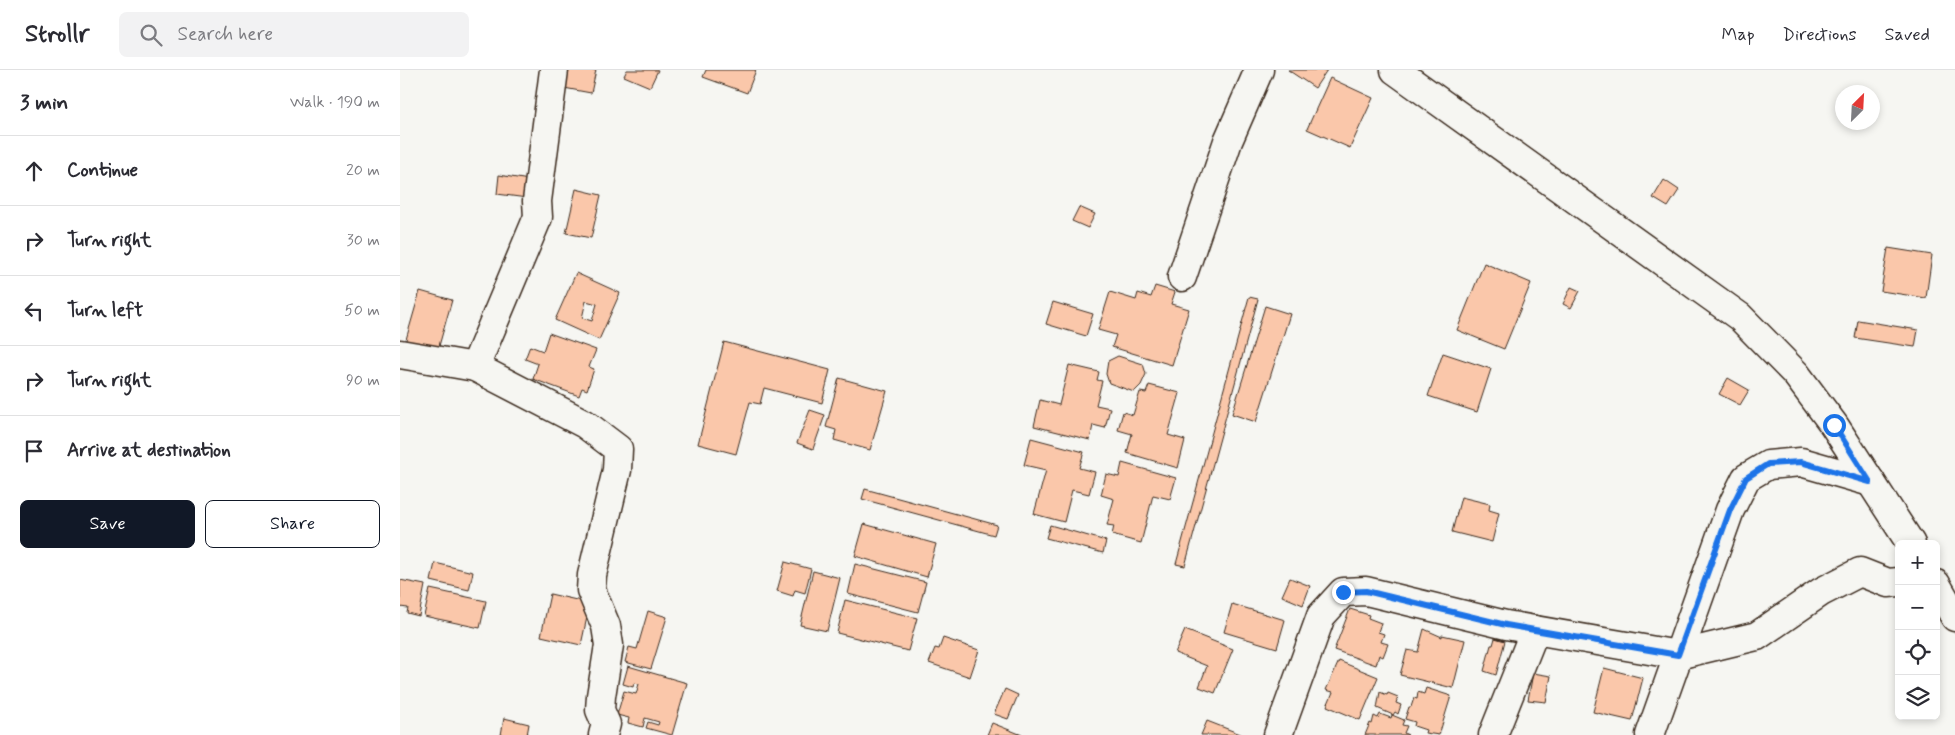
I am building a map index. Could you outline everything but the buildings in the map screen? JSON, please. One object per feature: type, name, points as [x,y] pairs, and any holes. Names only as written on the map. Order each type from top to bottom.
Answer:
[{"type":"street","points":[[475,368],[538,217],[537,202],[554,70]]},
{"type":"street","points":[[1182,277],[1228,141],[1259,70]]},
{"type":"street","points":[[1395,70],[1740,316],[1796,374],[1834,425],[1907,540]]},
{"type":"street","points":[[400,354],[475,368],[585,424],[618,449],[617,470],[592,576],[591,590],[606,626],[609,646],[600,696],[600,710],[606,724],[603,735]]},
{"type":"street","points":[[1650,735],[1730,510],[1746,478],[1768,464],[1801,462],[1870,482]]},
{"type":"street","points":[[1278,735],[1321,616],[1343,592],[1366,591],[1506,625],[1678,655],[1756,636],[1821,592],[1860,572],[1888,583],[1895,582]]},
{"type":"street","points":[[1937,585],[1955,617]]},
{"type":"street","points":[[1493,735],[1535,630]]},
{"type":"route","points":[[1343,592],[1366,591],[1506,625],[1678,655],[1730,510],[1746,478],[1768,464],[1801,462],[1870,482],[1834,425]]}]
